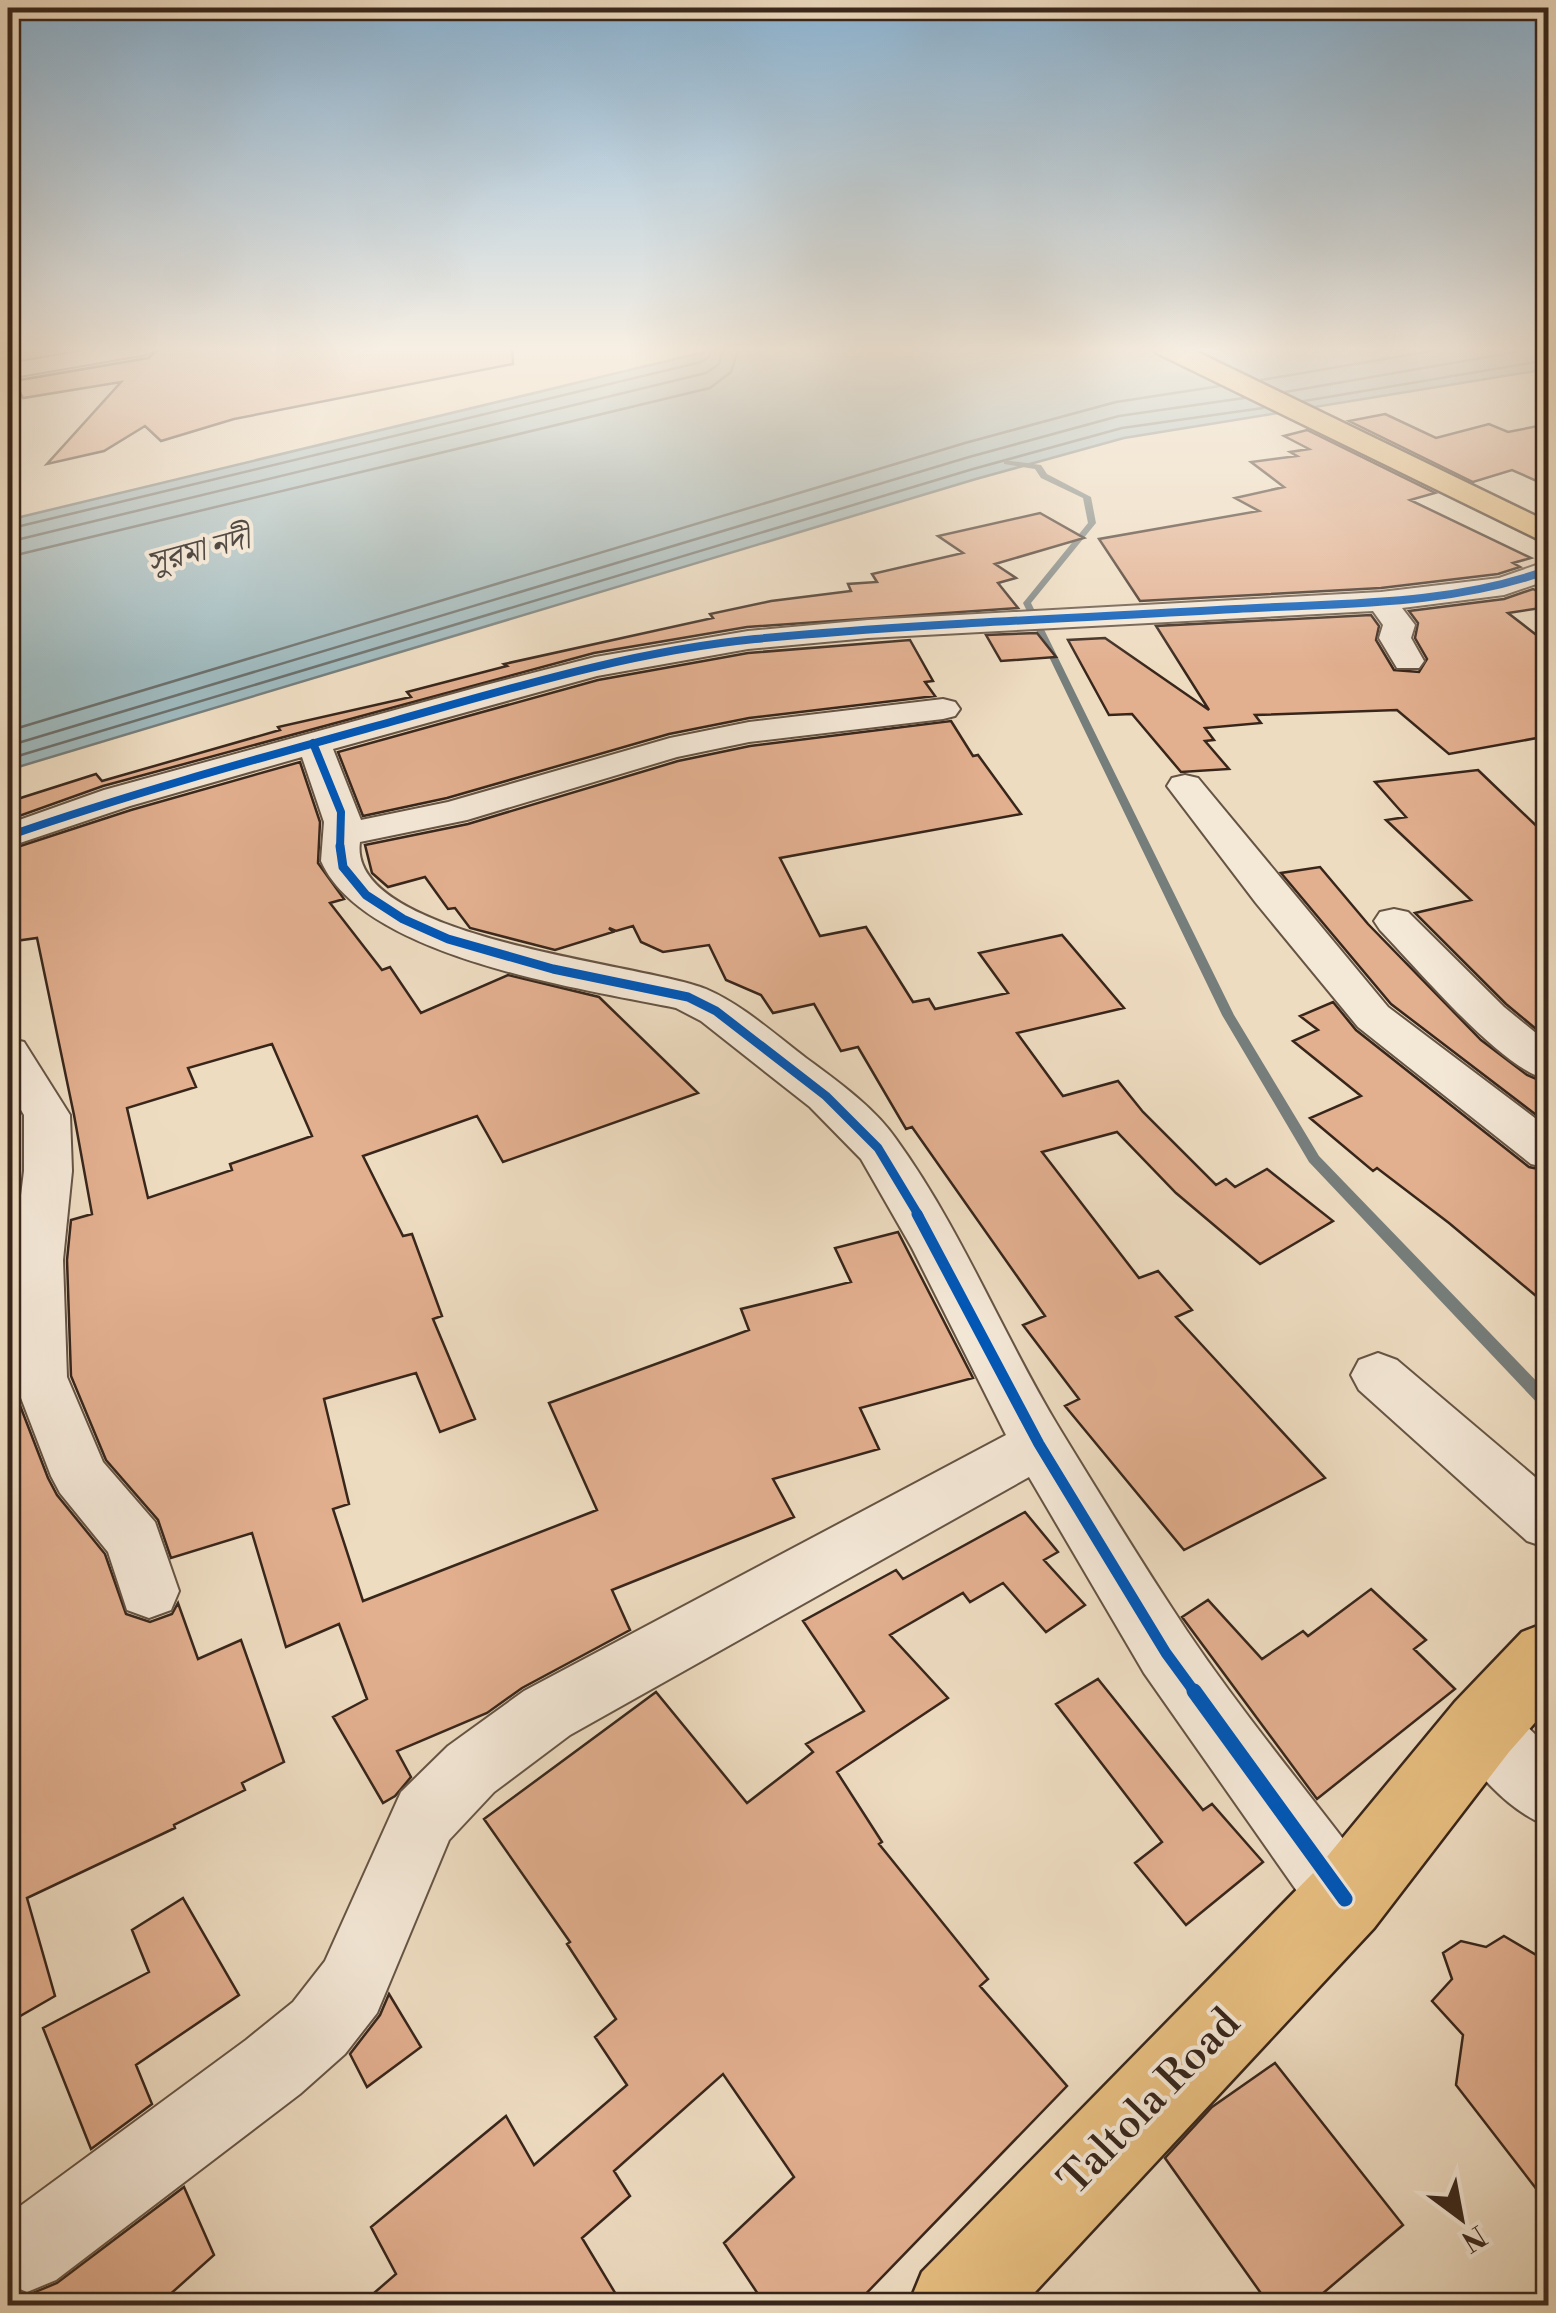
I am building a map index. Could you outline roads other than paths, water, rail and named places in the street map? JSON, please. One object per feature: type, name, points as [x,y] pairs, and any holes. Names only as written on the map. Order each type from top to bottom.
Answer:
[{"type":"main road","points":[[1386,455],[1548,534]]},
{"type":"main road","points":[[1419,455],[1548,517]]},
{"type":"main road","name":"Taltola Road","points":[[956,2306],[1345,1899],[1482,1726],[1548,1656]]},
{"type":"street","points":[[8,836],[117,798],[579,671],[748,640],[868,629],[1381,601],[1504,586],[1548,570]]},
{"type":"street","points":[[1381,601],[1399,625],[1395,638],[1408,660]]},
{"type":"street","points":[[341,835],[454,812],[670,748],[749,732],[944,708]]},
{"type":"street","points":[[313,743],[343,819],[338,850],[342,866],[364,894],[400,919],[491,952],[688,997],[716,1011],[826,1096],[878,1148],[936,1245],[1039,1444],[1166,1653],[1345,1899]]},
{"type":"street","points":[[1186,786],[1270,895],[1372,1016],[1548,1152]]},
{"type":"street","points":[[1394,922],[1490,1017],[1548,1066]]},
{"type":"street","points":[[8,1052],[47,1115],[48,1171],[38,1260],[40,1377],[80,1476],[134,1540],[150,1591]]},
{"type":"street","points":[[1378,1376],[1548,1523]]},
{"type":"street","points":[[26,2251],[273,2067],[319,2028],[351,1988],[425,1816],[470,1768],[547,1713],[1039,1444]]},
{"type":"street","points":[[1482,1726],[1548,1793]]},
{"type":"water","name":"সুরমা নদী","points":[[278,455],[1063,455],[8,770],[8,520]]},
{"type":"waterway","points":[[1007,462],[1038,467],[1044,476],[1087,497],[1092,523],[1027,603],[1228,1015],[1314,1159],[1548,1403]]}]
